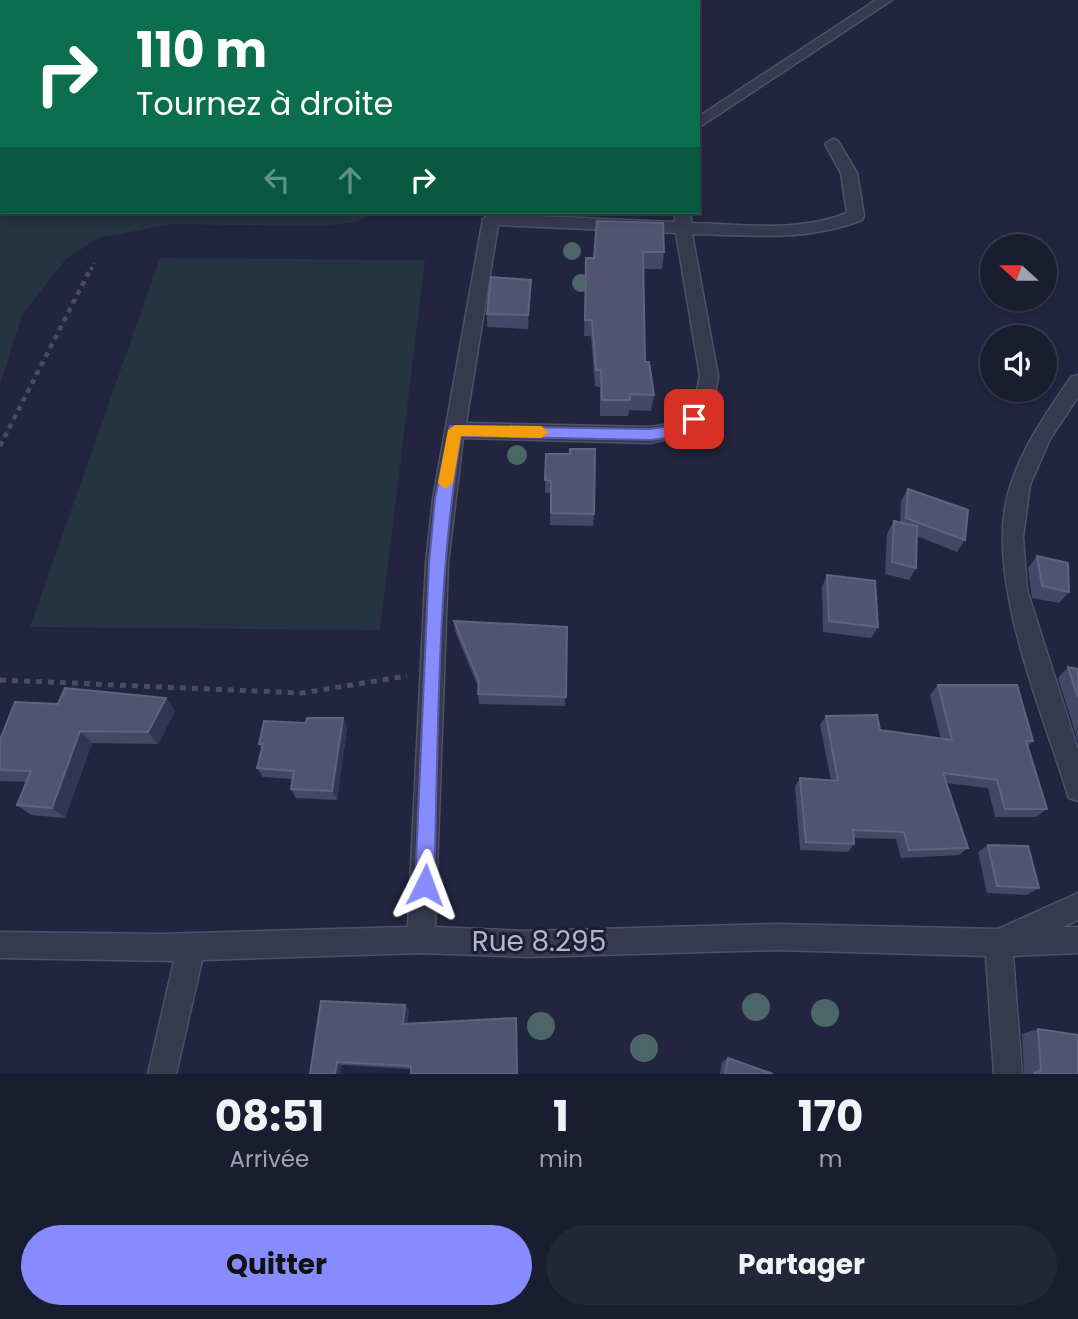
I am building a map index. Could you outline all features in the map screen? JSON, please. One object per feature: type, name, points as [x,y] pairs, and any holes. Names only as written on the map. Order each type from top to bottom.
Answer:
[{"type":"street","points":[[700,123],[885,0]]},
{"type":"street","points":[[421,940],[440,525],[492,215],[683,220],[790,231],[839,225],[856,216],[849,173],[833,144]]},
{"type":"street","points":[[455,430],[650,435],[673,432],[694,419],[704,401],[709,376],[683,220]]},
{"type":"street","points":[[1078,382],[1042,436],[1020,485],[1012,537],[1016,590],[1078,789]]},
{"type":"street","points":[[1008,1074],[999,943],[1078,906]]},
{"type":"street","name":"Rue 8.295","points":[[0,945],[191,947],[421,940],[528,944],[777,937],[999,943],[1078,940]]},
{"type":"street","points":[[162,1074],[191,947]]},
{"type":"path","points":[[0,446],[94,263]]},
{"type":"path","points":[[0,680],[302,693],[432,672]]},
{"type":"shaded area","points":[[0,214],[371,214],[357,222],[319,226],[172,224],[98,238],[66,259],[22,315],[0,385]]},
{"type":"shaded area","points":[[160,258],[425,260],[380,630],[30,627]]},
{"type":"building","points":[[597,221],[663,223],[664,252],[643,252],[645,362],[649,362],[654,395],[630,394],[630,400],[602,400],[601,370],[596,370],[592,320],[585,320],[586,258],[594,258]]},
{"type":"building","points":[[491,277],[531,280],[528,315],[487,314]]},
{"type":"building","points":[[570,449],[595,449],[594,514],[551,513],[551,481],[545,480],[546,454],[570,454]]},
{"type":"building","points":[[908,489],[968,510],[965,540],[906,518]]},
{"type":"building","points":[[894,521],[917,526],[916,568],[892,562]]},
{"type":"building","points":[[1037,556],[1068,563],[1069,592],[1042,586]]},
{"type":"building","points":[[827,575],[875,581],[878,627],[829,621]]},
{"type":"building","points":[[454,621],[567,627],[566,697],[478,694],[479,682]]},
{"type":"building","points":[[1068,667],[1078,669],[1078,698]]},
{"type":"building","points":[[938,685],[1017,685],[1033,741],[1026,741],[1047,809],[1005,809],[997,780],[943,773],[968,848],[909,850],[904,832],[853,830],[854,844],[806,842],[800,778],[838,781],[826,716],[877,715],[880,730],[952,740]]},
{"type":"building","points":[[65,688],[166,698],[148,732],[80,731],[52,808],[17,805],[31,771],[0,770],[0,740],[15,702],[58,704]]},
{"type":"building","points":[[307,718],[343,718],[332,791],[291,789],[294,771],[257,768],[263,744],[259,744],[264,721],[306,723]]},
{"type":"building","points":[[988,845],[1028,846],[1039,888],[997,886]]},
{"type":"building","points":[[321,1001],[405,1005],[403,1024],[516,1018],[517,1074],[411,1074],[411,1066],[337,1062],[335,1074],[310,1074]]},
{"type":"building","points":[[1038,1029],[1078,1035],[1078,1074],[1034,1074],[1041,1070]]},
{"type":"building","points":[[728,1058],[773,1074],[725,1074]]},
{"type":"slow traffic","points":[[446,483],[455,430],[541,432]]},
{"type":"route","points":[[425,885],[437,563],[443,499],[455,430],[650,435],[673,432],[694,419]]}]
